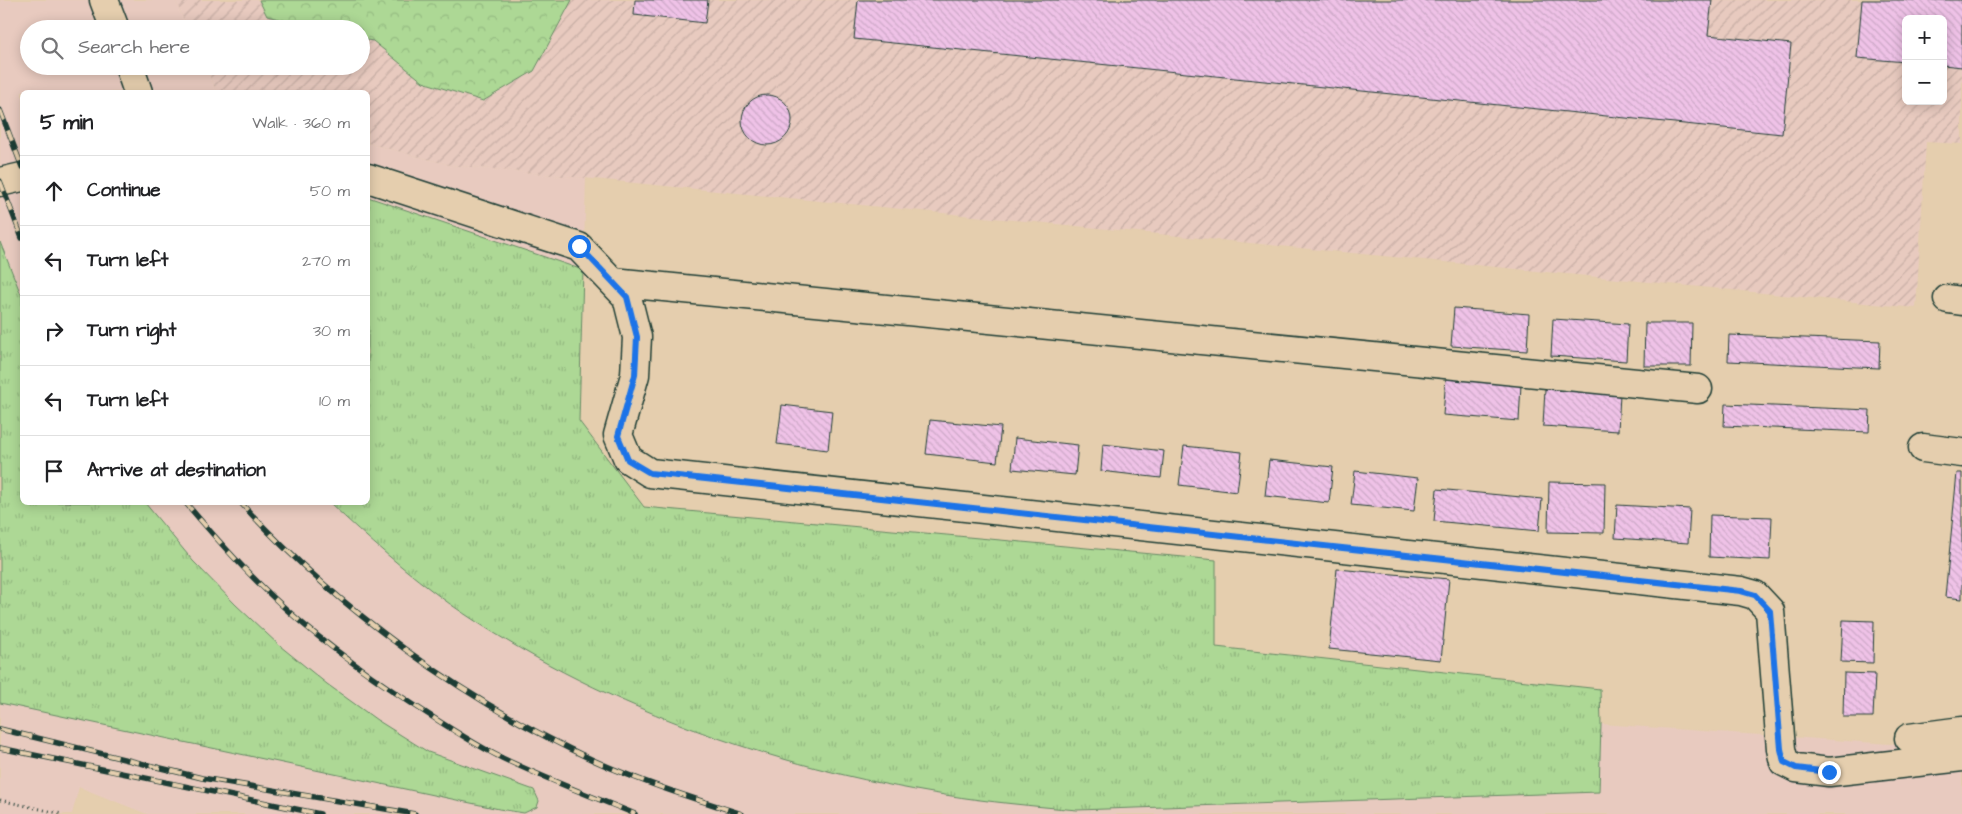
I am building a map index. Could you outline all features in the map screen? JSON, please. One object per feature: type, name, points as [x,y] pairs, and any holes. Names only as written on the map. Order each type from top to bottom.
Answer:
[{"type":"lane","points":[[104,0],[112,20]]},
{"type":"lane","points":[[131,75],[137,90]]},
{"type":"lane","points":[[0,182],[20,177]]},
{"type":"lane","points":[[370,179],[579,246],[627,297],[637,337],[635,375],[618,436],[628,460],[650,473],[1741,591],[1755,595],[1770,611],[1781,749],[1784,762],[1796,768],[1829,772],[1962,757]]},
{"type":"lane","points":[[613,282],[1698,389]]},
{"type":"lane","points":[[1923,448],[1962,453]]},
{"type":"lane","points":[[1909,738],[1962,731]]},
{"type":"path","points":[[0,800],[62,814]]},
{"type":"shaded area","points":[[0,0],[175,0],[184,20],[20,20],[20,75],[209,75],[216,90],[20,90],[20,505],[370,505],[370,144],[450,165],[586,178],[579,421],[644,507],[1216,560],[1216,647],[1600,689],[1601,724],[1890,744],[1962,737],[1962,814],[147,814],[79,787],[72,814],[12,814],[0,812]]},
{"type":"shaded area","points":[[175,0],[1962,0],[1962,144],[1926,142],[1916,308],[450,165],[370,144],[370,90],[216,90],[209,75],[370,75],[370,20],[184,20]]},
{"type":"green space","points":[[259,0],[572,0],[534,71],[483,101],[423,82],[370,40],[370,20],[283,20],[267,16]]},
{"type":"green space","points":[[370,198],[583,270],[579,421],[644,507],[1216,560],[1216,647],[1600,689],[1599,792],[1077,810],[994,802],[881,783],[816,768],[751,749],[687,727],[624,701],[564,672],[505,640],[450,604],[418,580],[332,505],[370,505]]},
{"type":"green space","points":[[0,242],[20,292],[20,505],[147,505],[193,561],[236,605],[280,646],[327,684],[377,720],[428,752],[534,790],[539,801],[537,807],[524,813],[499,809],[0,703]]},
{"type":"building","points":[[635,0],[708,0],[705,23],[634,15]]},
{"type":"building","points":[[858,0],[1712,0],[1708,35],[1791,44],[1782,134],[854,39]]},
{"type":"building","points":[[1862,0],[1962,0],[1962,67],[1947,65],[1947,15],[1902,15],[1902,62],[1857,58]]},
{"type":"building","points":[[767,95],[777,97],[785,102],[790,110],[792,120],[790,130],[785,138],[777,143],[767,145],[757,143],[749,138],[744,130],[742,120],[744,110],[749,102],[757,97]]},
{"type":"building","points":[[1454,308],[1529,314],[1527,351],[1451,346]]},
{"type":"building","points":[[1553,319],[1628,324],[1626,361],[1551,356]]},
{"type":"building","points":[[1645,323],[1692,323],[1691,366],[1644,366]]},
{"type":"building","points":[[1729,335],[1880,341],[1879,368],[1728,361]]},
{"type":"building","points":[[1446,378],[1521,384],[1519,421],[1443,415]]},
{"type":"building","points":[[1545,389],[1620,394],[1618,431],[1543,426]]},
{"type":"building","points":[[1725,404],[1870,410],[1869,432],[1724,426]]},
{"type":"building","points":[[782,405],[832,411],[828,450],[777,444]]},
{"type":"building","points":[[930,420],[1001,427],[997,462],[926,454]]},
{"type":"building","points":[[1015,438],[1078,445],[1075,475],[1012,469]]},
{"type":"building","points":[[1103,444],[1164,451],[1161,478],[1101,471]]},
{"type":"building","points":[[1184,446],[1242,452],[1237,492],[1179,485]]},
{"type":"building","points":[[1269,460],[1333,467],[1329,503],[1265,496]]},
{"type":"building","points":[[1355,471],[1418,478],[1414,511],[1351,505]]},
{"type":"building","points":[[1957,473],[1962,473],[1962,599],[1945,597]]},
{"type":"building","points":[[1549,482],[1605,483],[1604,533],[1548,532]]},
{"type":"building","points":[[1437,489],[1542,499],[1539,531],[1434,521]]},
{"type":"building","points":[[1617,505],[1690,509],[1688,543],[1615,538]]},
{"type":"building","points":[[1710,515],[1772,517],[1770,560],[1709,557]]},
{"type":"building","points":[[1337,569],[1449,579],[1441,660],[1329,649]]},
{"type":"building","points":[[1843,620],[1874,621],[1873,663],[1841,662]]},
{"type":"building","points":[[1844,673],[1875,674],[1873,717],[1843,717]]},
{"type":"railway","points":[[0,110],[20,162]]},
{"type":"railway","points":[[0,181],[20,233]]},
{"type":"railway","points":[[188,505],[250,575],[289,612],[324,641],[377,680],[469,740],[502,758],[635,814]]},
{"type":"railway","points":[[243,505],[278,542],[360,615],[449,680],[544,736],[593,760],[667,789],[742,814]]},
{"type":"railway","points":[[0,729],[202,778],[415,814]]},
{"type":"railway","points":[[0,748],[320,814]]},
{"type":"route","points":[[579,246],[627,297],[637,337],[635,375],[618,436],[628,460],[650,473],[1741,591],[1755,595],[1770,611],[1781,749],[1784,762],[1796,768],[1829,772]]}]
